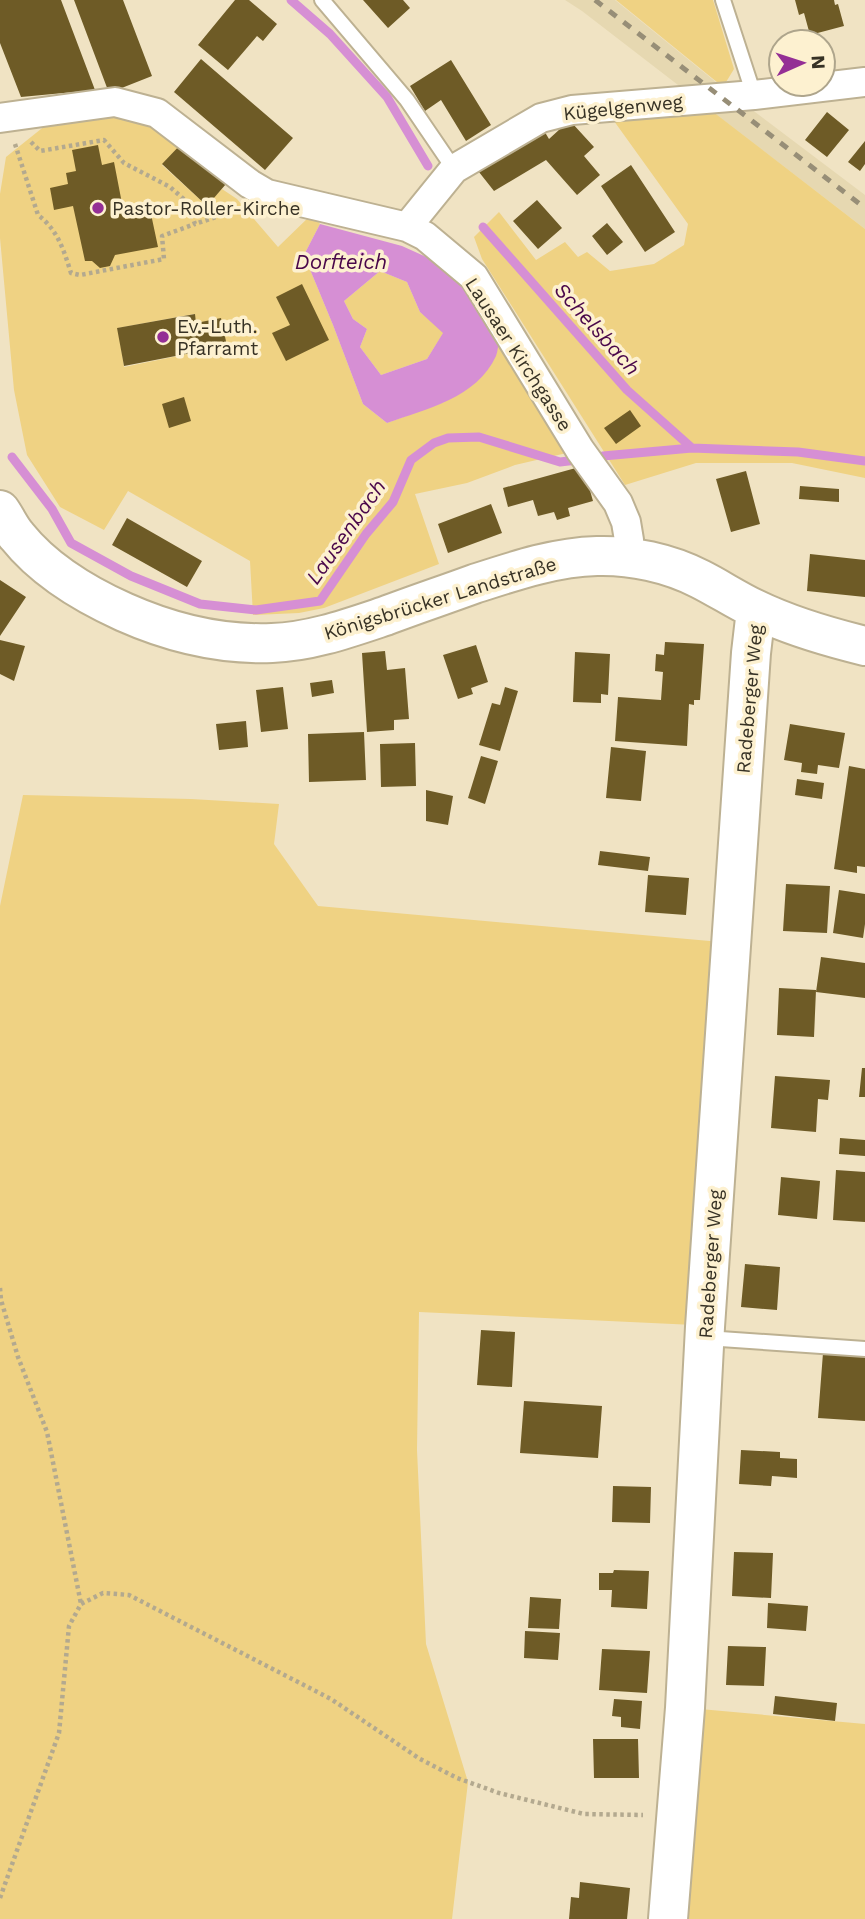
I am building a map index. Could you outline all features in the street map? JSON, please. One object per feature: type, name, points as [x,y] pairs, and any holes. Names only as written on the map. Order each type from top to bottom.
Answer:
[{"type":"street","name":"Kügelgenweg","points":[[407,226],[454,169],[541,118],[572,110],[754,95],[865,82]]},
{"type":"street","name":"Lausaer Kirchgasse","points":[[8,126],[115,102],[125,104],[157,113],[267,194],[407,226],[425,236],[474,277],[580,450],[618,503],[626,522],[628,558]]},
{"type":"street","name":"Königsbrücker Landstraße","points":[[0,510],[17,536],[51,570],[96,599],[145,621],[190,636],[229,643],[274,643],[311,638],[352,627],[510,572],[572,557],[599,556],[661,564],[697,577],[756,610],[825,636],[865,646]]},
{"type":"street","name":"Radeberger Weg","points":[[668,1919],[677,1815],[705,1338],[750,667],[756,610]]},
{"type":"lane","points":[[322,0],[407,100],[454,169]]},
{"type":"lane","points":[[723,0],[754,95]]},
{"type":"lane","points":[[705,1338],[865,1349]]},
{"type":"path","points":[[8,126],[38,215],[60,239],[71,273],[80,275],[164,259],[162,236],[222,215],[250,184]]},
{"type":"path","points":[[24,134],[40,151],[104,140],[124,163],[170,187],[186,201],[195,223]]},
{"type":"path","points":[[0,1288],[18,1357],[47,1433],[81,1604]]},
{"type":"path","points":[[0,1898],[59,1733],[69,1626],[81,1604],[103,1593],[129,1595],[331,1699],[420,1759],[457,1779],[499,1793],[584,1814],[677,1815]]},
{"type":"shaded area","points":[[565,0],[615,0],[722,87],[865,195],[865,229],[582,11]]},
{"type":"shaded area","points":[[616,0],[713,0],[734,69],[723,87]]},
{"type":"shaded area","points":[[712,111],[865,229],[865,478],[792,463],[696,463],[625,485],[482,259],[474,237],[499,212],[536,260],[565,242],[578,257],[587,252],[610,271],[654,264],[684,245],[688,224],[614,121]]},
{"type":"shaded area","points":[[120,115],[155,126],[182,143],[162,165],[206,205],[222,189],[237,199],[278,247],[312,214],[320,224],[304,255],[363,404],[387,423],[444,402],[499,340],[571,452],[515,465],[467,483],[415,494],[439,564],[324,608],[299,613],[253,615],[250,561],[128,491],[104,530],[60,507],[27,455],[14,390],[0,238],[0,194],[6,157],[51,121]],"holes":[[[194,314],[196,323],[226,346],[124,367],[118,328]]]},
{"type":"shaded area","points":[[380,271],[407,282],[420,312],[444,332],[427,359],[381,375],[360,347],[367,329],[353,319],[344,301]]},
{"type":"shaded area","points":[[23,795],[279,804],[274,844],[318,906],[721,942],[694,1325],[419,1312],[417,1450],[426,1644],[468,1782],[452,1919],[0,1919],[0,906]]},
{"type":"shaded area","points":[[700,1709],[865,1724],[865,1919],[681,1919]]},
{"type":"water","name":"Dorfteich","points":[[320,224],[402,246],[433,260],[460,280],[499,340],[496,356],[476,382],[463,392],[434,407],[387,423],[363,404],[304,255]],"holes":[[[380,271],[407,282],[420,312],[443,333],[427,359],[381,375],[360,347],[367,329],[353,319],[344,301]]]},
{"type":"building","points":[[0,0],[61,0],[95,90],[21,97],[0,43]]},
{"type":"building","points":[[74,0],[123,0],[152,76],[109,93]]},
{"type":"building","points":[[235,0],[249,0],[277,24],[263,41],[257,36],[228,70],[198,45]]},
{"type":"building","points":[[363,0],[403,0],[410,8],[388,28]]},
{"type":"building","points":[[795,0],[834,0],[835,5],[838,4],[844,26],[808,28],[804,13],[799,15]]},
{"type":"building","points":[[201,59],[293,138],[265,170],[174,92]]},
{"type":"building","points":[[451,60],[491,125],[466,141],[441,100],[425,111],[410,86]]},
{"type":"building","points":[[827,112],[849,130],[827,157],[805,140]]},
{"type":"building","points":[[572,123],[594,147],[584,156],[600,175],[577,195],[546,160],[494,191],[475,167],[543,129],[549,139]]},
{"type":"building","points":[[865,141],[865,164],[860,171],[848,162]]},
{"type":"building","points":[[182,143],[226,184],[207,206],[162,164]]},
{"type":"building","name":"Pastor-Roller-Kirche","points":[[98,145],[102,165],[114,162],[125,219],[151,214],[158,247],[115,255],[110,266],[100,268],[92,261],[85,261],[73,206],[54,210],[50,188],[68,184],[66,173],[76,171],[72,150]]},
{"type":"building","points":[[631,165],[675,232],[645,252],[601,186]]},
{"type":"building","points":[[537,200],[562,228],[538,249],[513,221]]},
{"type":"building","points":[[607,223],[623,242],[607,255],[592,236]]},
{"type":"building","points":[[302,284],[329,340],[286,361],[272,333],[290,325],[276,297]]},
{"type":"building","points":[[195,314],[196,323],[221,318],[227,346],[124,366],[117,328]]},
{"type":"building","points":[[184,397],[191,421],[169,428],[162,404]]},
{"type":"building","points":[[630,410],[641,426],[616,444],[604,428]]},
{"type":"building","points":[[583,466],[593,501],[568,508],[570,516],[557,520],[554,512],[538,516],[533,500],[508,507],[503,488]]},
{"type":"building","points":[[746,471],[760,524],[731,532],[716,479]]},
{"type":"building","points":[[800,486],[839,489],[839,502],[799,499]]},
{"type":"building","points":[[491,504],[502,533],[448,553],[438,524]]},
{"type":"building","points":[[127,518],[202,561],[187,587],[112,545]]},
{"type":"building","points":[[810,554],[865,560],[865,597],[807,591]]},
{"type":"building","points":[[0,580],[26,597],[0,636]]},
{"type":"building","points":[[0,640],[25,646],[14,681],[0,674]]},
{"type":"building","points":[[665,642],[704,644],[700,700],[694,700],[694,705],[689,704],[687,746],[615,741],[618,697],[661,700],[663,672],[655,671],[656,654],[664,655]]},
{"type":"building","points":[[476,645],[488,682],[471,688],[473,694],[458,699],[443,655]]},
{"type":"building","points":[[385,651],[387,670],[405,668],[409,719],[394,720],[394,730],[367,732],[362,653]]},
{"type":"building","points":[[575,652],[610,654],[608,695],[601,694],[601,703],[573,702]]},
{"type":"building","points":[[332,680],[334,693],[312,697],[310,683]]},
{"type":"building","points":[[283,687],[288,729],[261,732],[256,690]]},
{"type":"building","points":[[505,687],[518,691],[500,751],[479,745],[492,703],[500,705]]},
{"type":"building","points":[[246,721],[248,747],[219,750],[216,724]]},
{"type":"building","points":[[790,724],[845,733],[839,768],[818,765],[817,774],[801,772],[802,763],[784,760]]},
{"type":"building","points":[[364,732],[366,780],[309,782],[308,734]]},
{"type":"building","points":[[415,743],[416,786],[381,787],[380,744]]},
{"type":"building","points":[[611,747],[646,751],[641,801],[606,798]]},
{"type":"building","points":[[481,756],[498,761],[485,804],[468,798]]},
{"type":"building","points":[[849,766],[865,769],[865,867],[857,866],[857,873],[834,869]]},
{"type":"building","points":[[797,779],[824,783],[822,799],[795,795]]},
{"type":"building","points":[[426,790],[453,796],[448,825],[426,821]]},
{"type":"building","points":[[600,851],[650,857],[648,871],[598,865]]},
{"type":"building","points":[[648,875],[689,878],[686,915],[645,912]]},
{"type":"building","points":[[786,884],[830,886],[827,933],[783,931]]},
{"type":"building","points":[[839,890],[865,894],[863,938],[833,933]]},
{"type":"building","points":[[821,957],[865,963],[865,998],[816,992]]},
{"type":"building","points":[[779,988],[816,990],[814,1037],[777,1035]]},
{"type":"building","points":[[862,1068],[865,1068],[865,1097],[859,1097]]},
{"type":"building","points":[[775,1076],[830,1080],[828,1100],[818,1099],[816,1132],[771,1128]]},
{"type":"building","points":[[840,1138],[865,1140],[865,1156],[839,1154]]},
{"type":"building","points":[[836,1170],[865,1172],[865,1222],[833,1220]]},
{"type":"building","points":[[781,1177],[820,1181],[817,1219],[778,1215]]},
{"type":"building","points":[[745,1264],[780,1267],[777,1310],[741,1307]]},
{"type":"building","points":[[481,1330],[515,1332],[512,1387],[477,1385]]},
{"type":"building","points":[[823,1353],[865,1356],[865,1421],[818,1418]]},
{"type":"building","points":[[524,1401],[602,1406],[598,1458],[520,1453]]},
{"type":"building","points":[[741,1450],[780,1452],[780,1458],[797,1459],[797,1478],[772,1476],[771,1486],[739,1484]]},
{"type":"building","points":[[613,1486],[651,1487],[650,1523],[612,1522]]},
{"type":"building","points":[[734,1552],[773,1553],[771,1598],[732,1596]]},
{"type":"building","points":[[614,1570],[649,1571],[647,1609],[611,1607],[612,1590],[599,1590],[599,1573],[613,1573]]},
{"type":"building","points":[[530,1597],[561,1599],[559,1629],[528,1628]]},
{"type":"building","points":[[768,1603],[808,1606],[806,1631],[767,1628]]},
{"type":"building","points":[[525,1631],[560,1633],[558,1660],[524,1658]]},
{"type":"building","points":[[728,1646],[766,1647],[764,1686],[726,1685]]},
{"type":"building","points":[[602,1649],[650,1651],[647,1693],[599,1690]]},
{"type":"building","points":[[775,1696],[837,1703],[835,1721],[773,1714]]},
{"type":"building","points":[[614,1699],[642,1701],[640,1729],[621,1727],[621,1717],[612,1716]]},
{"type":"building","points":[[593,1739],[638,1739],[639,1778],[594,1778]]},
{"type":"building","points":[[580,1882],[630,1888],[627,1919],[569,1919],[571,1897],[579,1898]]},
{"type":"waterway","name":"Schelsbach","points":[[291,0],[330,34],[387,97],[428,166]]},
{"type":"waterway","name":"Schelsbach","points":[[483,227],[627,390],[692,448]]},
{"type":"waterway","name":"Lausenbach","points":[[12,457],[52,509],[71,543],[131,576],[200,604],[256,610],[320,601],[366,534],[393,502],[411,460],[434,443],[448,438],[479,437],[560,462],[577,460]]},
{"type":"waterway","name":"Lausenbach","points":[[603,456],[692,448],[798,452],[865,461]]},
{"type":"railway","points":[[595,0],[865,208]]},
{"type":"place","name":"Pastor-Roller-Kirche","points":[[98,208]]},
{"type":"place","name":"Ev.-Luth. Pfarramt","points":[[163,337]]}]
